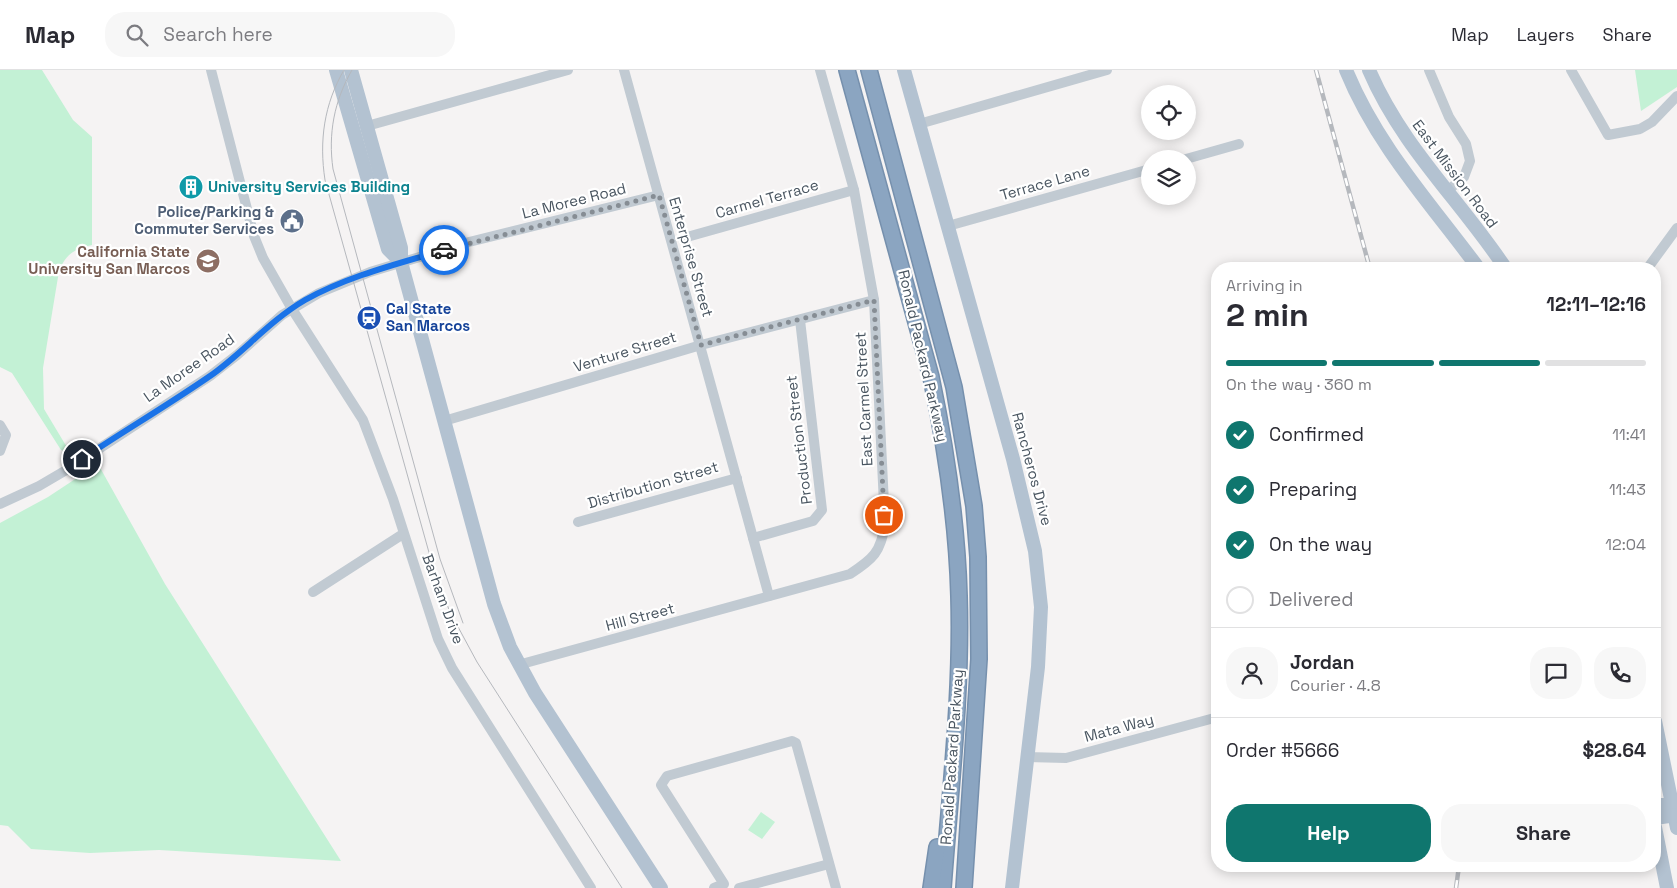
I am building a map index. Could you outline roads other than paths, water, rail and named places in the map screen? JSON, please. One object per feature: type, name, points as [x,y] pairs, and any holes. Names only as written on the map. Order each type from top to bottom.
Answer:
[{"type":"highway","name":"Ronald Packard Parkway","points":[[847,70],[931,377],[948,468],[954,514],[959,598],[957,684],[943,888]]},
{"type":"highway","name":"Ronald Packard Parkway","points":[[868,70],[954,387],[974,506],[980,590],[979,658],[964,888]]},
{"type":"highway","points":[[931,888],[938,844],[949,800]]},
{"type":"main road","points":[[336,70],[388,249],[401,262]]},
{"type":"main road","points":[[351,70],[401,248],[401,262],[494,604],[518,665],[661,888]]},
{"type":"main road","name":"Rancheros Drive","points":[[904,70],[1013,459],[1036,551],[1041,607],[1038,667],[1012,888]]},
{"type":"main road","points":[[1346,70],[1360,102],[1397,163],[1474,262]]},
{"type":"main road","name":"East Mission Road","points":[[1369,70],[1404,135],[1501,262]]},
{"type":"main road","points":[[1397,163],[1413,170],[1431,194],[1446,192]]},
{"type":"main road","points":[[1661,749],[1675,814]]},
{"type":"main road","points":[[1661,808],[1675,814]]},
{"type":"main road","points":[[1661,817],[1675,814]]},
{"type":"main road","points":[[1661,858],[1667,888]]},
{"type":"street","name":"Barham Drive","points":[[211,70],[244,188],[244,198],[253,234],[263,258],[292,309],[363,420],[393,499],[438,639],[452,668],[591,888]]},
{"type":"street","points":[[367,126],[568,70]]},
{"type":"street","name":"Enterprise Street","points":[[624,70],[769,596]]},
{"type":"street","name":"East Carmel Street","points":[[769,596],[850,574],[869,562],[878,551],[883,539],[885,524],[874,300],[854,190],[820,70]]},
{"type":"street","points":[[919,124],[1107,70]]},
{"type":"street","points":[[1429,70],[1449,117],[1466,144],[1470,161],[1464,177],[1446,192]]},
{"type":"street","points":[[1571,70],[1608,135],[1640,129],[1652,122],[1677,96]]},
{"type":"street","points":[[1196,156],[1239,144]]},
{"type":"street","name":"Terrace Lane","points":[[948,226],[1141,172]]},
{"type":"street","name":"Carmel Terrace","points":[[687,237],[854,190]]},
{"type":"street","name":"La Moree Road","points":[[0,504],[53,478],[210,376],[292,309],[334,286],[370,272],[469,242],[659,195]]},
{"type":"street","points":[[1652,262],[1677,228]]},
{"type":"street","name":"Venture Street","points":[[444,421],[701,345],[874,300]]},
{"type":"street","name":"Production Street","points":[[754,538],[814,521],[822,510],[800,320]]},
{"type":"street","points":[[0,425],[6,435],[2,447]]},
{"type":"street","name":"Distribution Street","points":[[578,522],[737,478]]},
{"type":"street","points":[[313,592],[403,534]]},
{"type":"street","name":"Hill Street","points":[[518,665],[769,596]]},
{"type":"street","name":"Mata Way","points":[[1027,757],[1066,758],[1211,719]]},
{"type":"street","points":[[714,888],[725,886],[660,785],[667,776],[792,741],[796,743],[836,888]]},
{"type":"street","points":[[739,888],[829,864]]},
{"type":"tram line","points":[[344,70],[332,96],[325,123],[323,137],[325,180],[435,574],[450,612],[477,662],[622,888]]},
{"type":"tram line","points":[[352,70],[341,94],[334,118],[331,143],[333,169],[440,559],[463,623]]},
{"type":"railway","points":[[1316,70],[1368,262]]},
{"type":"railway","points":[[1456,888],[1458,872]]},
{"type":"place","name":"University Services Building","points":[[191,187]]},
{"type":"place","name":"Police/Parking & Commuter Services","points":[[292,221]]},
{"type":"place","name":"California State University San Marcos","points":[[208,261]]},
{"type":"place","name":"Cal State San Marcos","points":[[369,318]]}]
